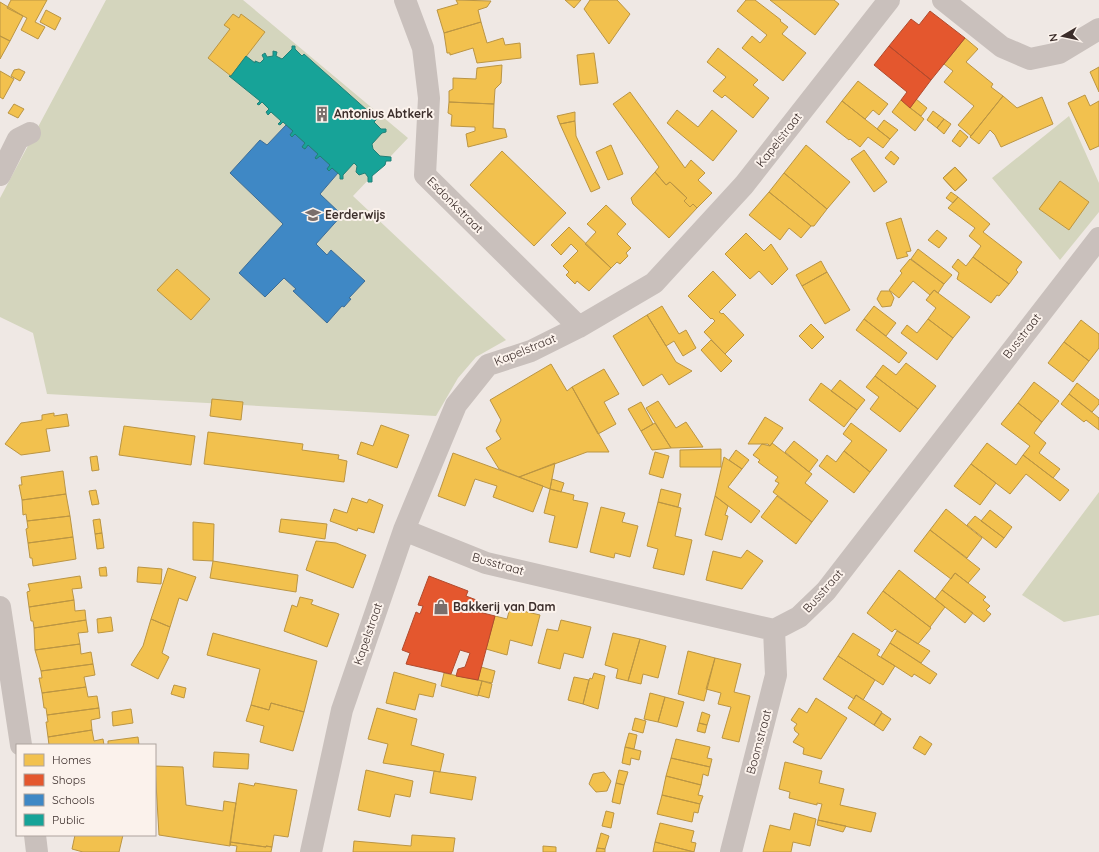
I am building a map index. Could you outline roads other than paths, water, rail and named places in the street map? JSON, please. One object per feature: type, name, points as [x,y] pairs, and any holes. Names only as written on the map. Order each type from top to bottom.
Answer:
[{"type":"street","name":"Esdonkstraat","points":[[405,0],[423,48],[428,98],[425,175],[579,327]]},
{"type":"street","name":"Kapelstraat","points":[[311,852],[342,710],[404,530],[456,405],[488,365],[531,351],[579,327],[654,283],[744,185],[889,0]]},
{"type":"street","points":[[943,0],[1002,47],[1030,59],[1059,53],[1099,29]]},
{"type":"street","points":[[0,175],[18,139],[30,133]]},
{"type":"street","name":"Busstraat","points":[[404,530],[486,563],[774,630],[799,617],[826,591],[1099,238]]},
{"type":"street","points":[[0,607],[21,744]]},
{"type":"street","name":"Boomstraat","points":[[731,852],[776,675],[774,630]]},
{"type":"street","points":[[34,836],[37,852]]},
{"type":"place","name":"Antonius Abtkerk","points":[[322,114]]},
{"type":"place","name":"Eerderwijs","points":[[313,215]]},
{"type":"place","name":"Bakkerij van Dam","points":[[441,607]]}]
